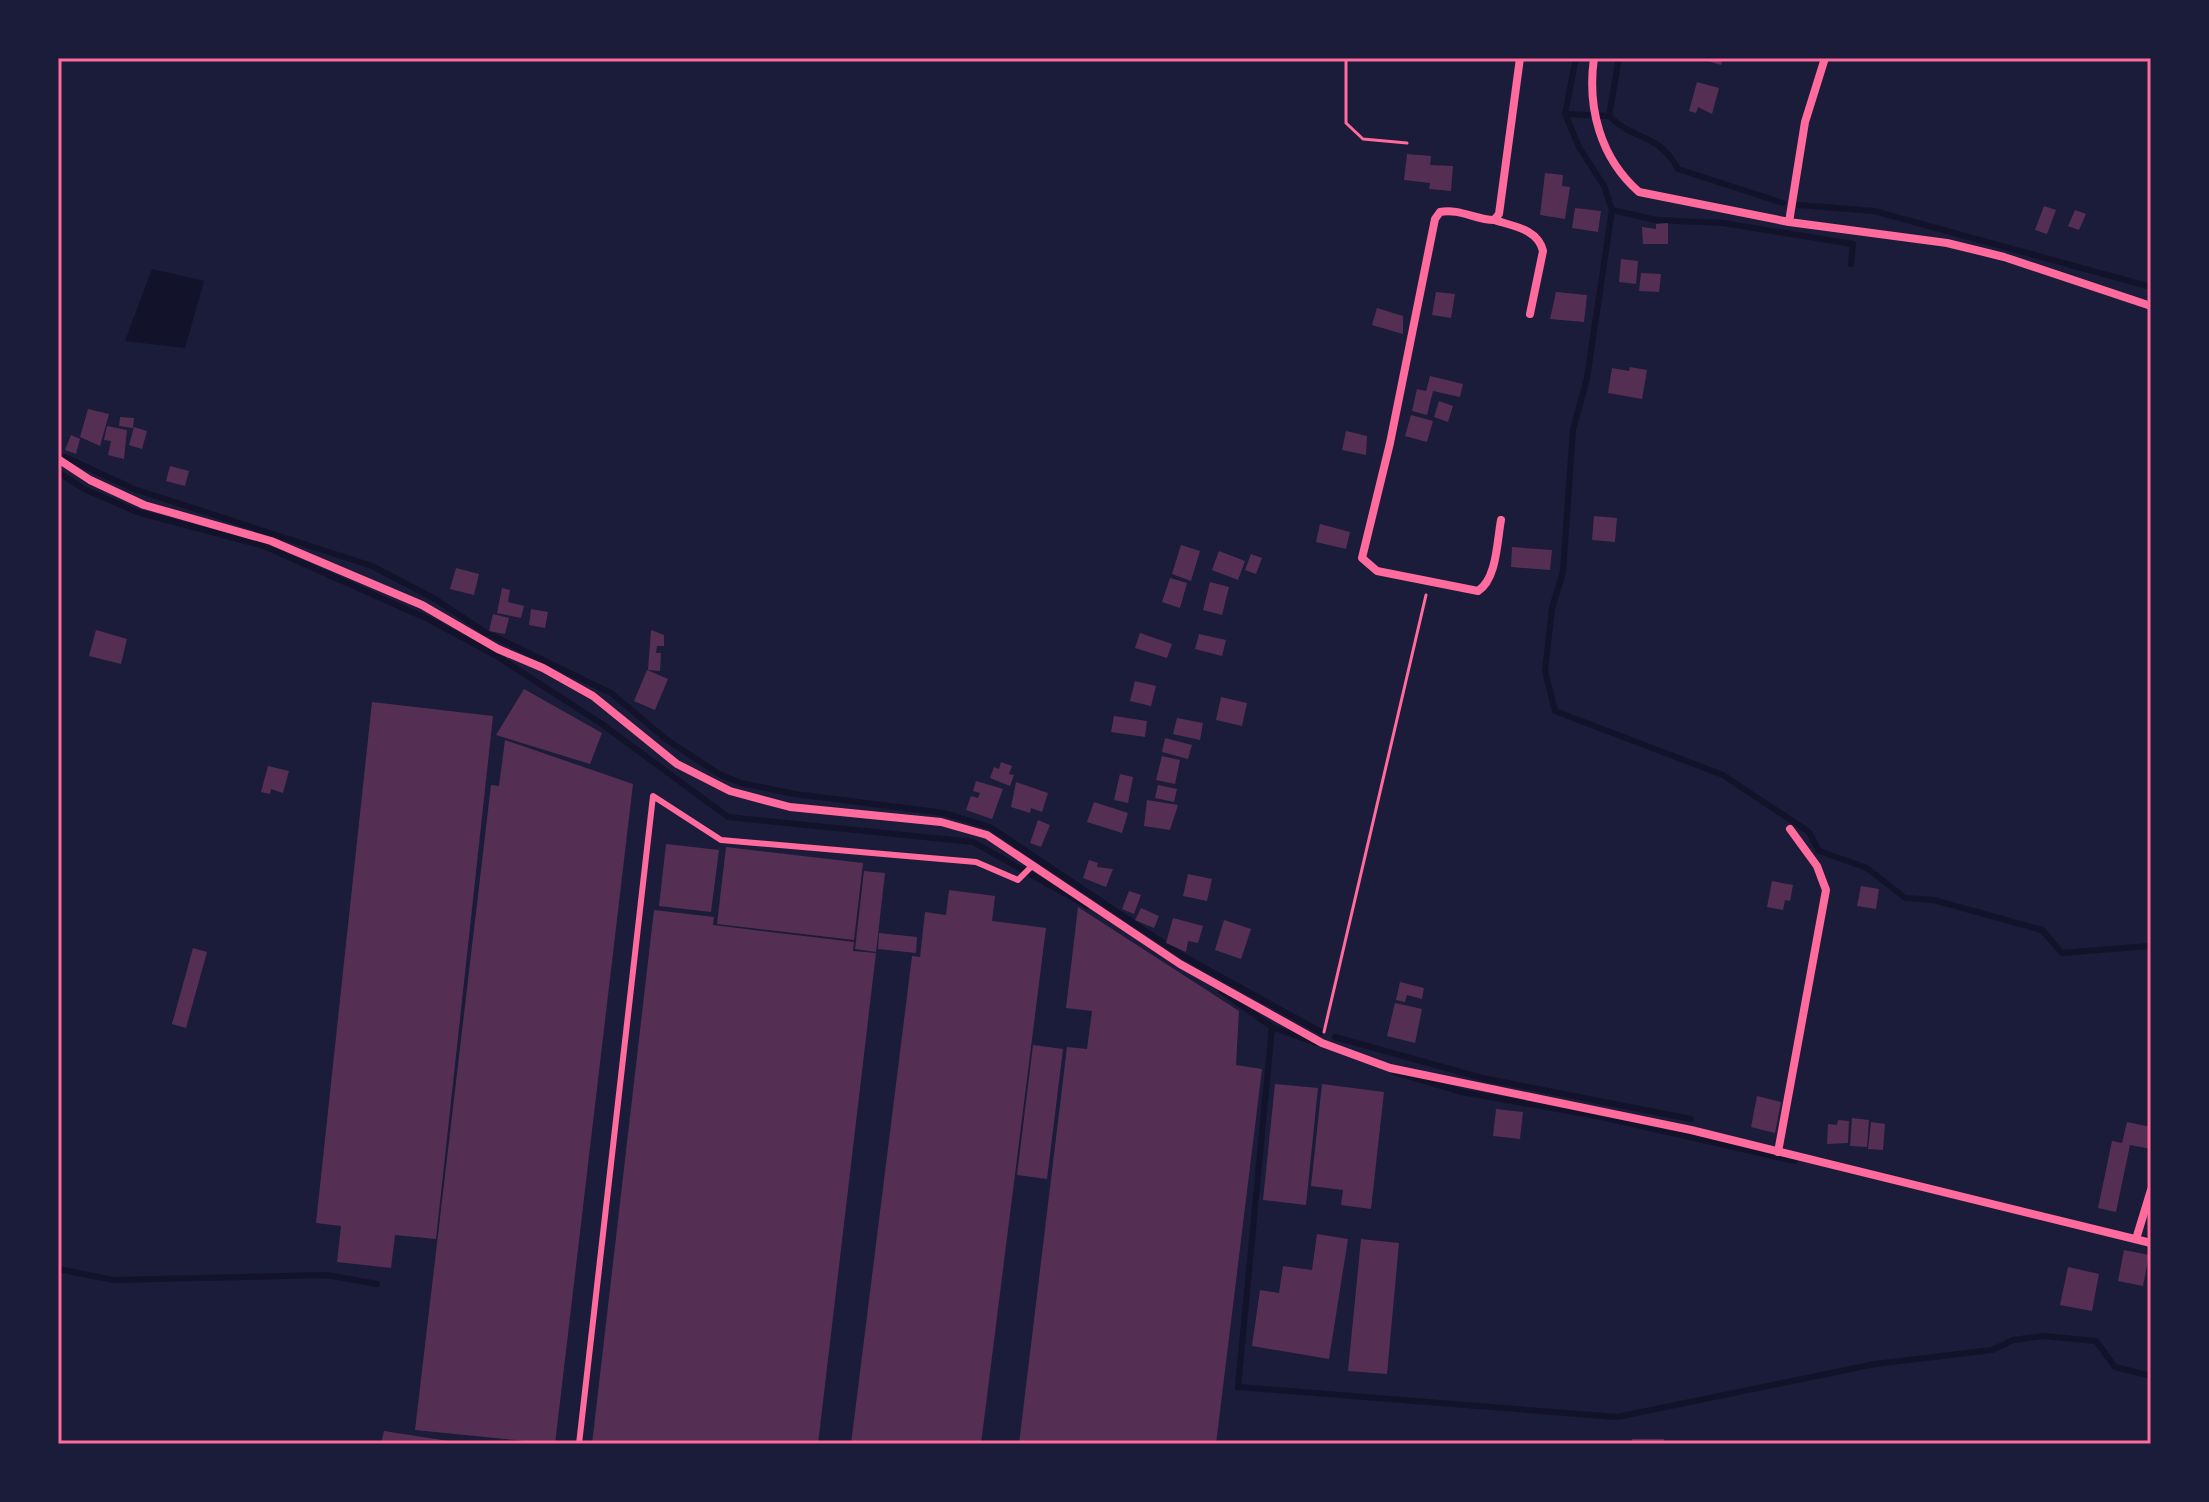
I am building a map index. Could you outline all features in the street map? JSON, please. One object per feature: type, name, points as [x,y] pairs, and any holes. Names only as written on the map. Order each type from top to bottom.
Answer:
[{"type":"street","points":[[1494,220],[1502,202],[1520,58]]},
{"type":"street","points":[[1594,58],[1590,100],[1597,130],[1629,183],[1639,192],[1789,222],[1947,243],[2004,257],[2151,306]]},
{"type":"street","points":[[1789,222],[1805,122],[1825,58]]},
{"type":"street","points":[[1501,520],[1486,586],[1478,591],[1428,584],[1377,571],[1367,565],[1362,551],[1390,443],[1435,219],[1440,212],[1450,210],[1494,220],[1532,233],[1541,241],[1543,251],[1530,314]]},
{"type":"street","points":[[58,459],[90,480],[144,505],[271,541],[422,605],[498,649],[543,668],[593,696],[677,764],[730,791],[790,807],[941,822],[987,835],[1180,964],[1322,1043],[1390,1068],[1778,1152],[2151,1243]]},
{"type":"street","points":[[1778,1152],[1826,890],[1817,866],[1790,829]]},
{"type":"street","points":[[2136,1239],[2151,1190]]},
{"type":"lane","points":[[579,1444],[653,796],[721,840],[976,862],[1018,880],[1031,867]]},
{"type":"path","points":[[1346,58],[1346,123],[1363,139],[1407,143]]},
{"type":"path","points":[[1322,1043],[1428,584]]},
{"type":"shaded area","points":[[152,269],[204,281],[185,348],[125,341]]},
{"type":"building","points":[[1698,58],[1723,58],[1721,65]]},
{"type":"building","points":[[1697,82],[1719,88],[1712,114],[1698,107],[1696,113],[1689,111]]},
{"type":"building","points":[[1407,154],[1431,156],[1430,165],[1453,166],[1451,191],[1429,189],[1430,183],[1404,180]]},
{"type":"building","points":[[1545,173],[1563,175],[1562,186],[1570,187],[1565,219],[1540,215]]},
{"type":"building","points":[[2044,206],[2056,210],[2047,234],[2035,230]]},
{"type":"building","points":[[1575,208],[1601,211],[1598,232],[1572,228]]},
{"type":"building","points":[[2075,210],[2086,214],[2079,230],[2068,226]]},
{"type":"building","points":[[1668,223],[1668,244],[1643,244],[1642,227],[1656,229],[1656,224]]},
{"type":"building","points":[[1621,259],[1638,261],[1636,284],[1619,282]]},
{"type":"building","points":[[1641,273],[1661,274],[1659,292],[1639,291]]},
{"type":"building","points":[[1436,292],[1455,294],[1451,318],[1432,315]]},
{"type":"building","points":[[1556,292],[1587,295],[1584,322],[1550,319]]},
{"type":"building","points":[[1377,308],[1403,316],[1403,334],[1372,325]]},
{"type":"building","points":[[1630,367],[1647,370],[1642,399],[1608,393],[1612,368],[1629,371]]},
{"type":"building","points":[[1430,376],[1463,384],[1460,397],[1433,391],[1427,415],[1412,411],[1417,389],[1426,391]]},
{"type":"building","points":[[1439,401],[1453,406],[1448,422],[1434,417]]},
{"type":"building","points":[[88,409],[109,414],[100,446],[80,437]]},
{"type":"building","points":[[1411,415],[1433,421],[1427,442],[1405,436]]},
{"type":"building","points":[[120,417],[134,418],[133,428],[119,426]]},
{"type":"building","points":[[107,426],[127,430],[124,459],[108,455],[111,441],[104,440]]},
{"type":"building","points":[[134,427],[147,431],[142,449],[129,445]]},
{"type":"building","points":[[1346,431],[1367,436],[1366,455],[1342,450]]},
{"type":"building","points":[[71,435],[80,439],[76,454],[65,450]]},
{"type":"building","points":[[170,466],[189,471],[185,486],[166,481]]},
{"type":"building","points":[[1594,516],[1617,518],[1615,542],[1592,540]]},
{"type":"building","points":[[1320,524],[1350,532],[1346,549],[1316,542]]},
{"type":"building","points":[[1181,545],[1200,551],[1191,581],[1172,574]]},
{"type":"building","points":[[1512,547],[1552,550],[1550,570],[1511,567]]},
{"type":"building","points":[[1219,551],[1245,561],[1238,580],[1212,570]]},
{"type":"building","points":[[1251,554],[1262,558],[1256,574],[1245,570]]},
{"type":"building","points":[[456,568],[479,574],[474,595],[450,589]]},
{"type":"building","points":[[1170,578],[1187,583],[1180,608],[1162,602]]},
{"type":"building","points":[[1210,582],[1229,587],[1222,615],[1203,610]]},
{"type":"building","points":[[502,588],[510,590],[508,602],[524,606],[521,618],[497,613]]},
{"type":"building","points":[[531,609],[548,612],[545,628],[529,625]]},
{"type":"building","points":[[493,614],[509,618],[505,634],[489,631]]},
{"type":"building","points":[[96,630],[127,639],[121,664],[89,656]]},
{"type":"building","points":[[651,630],[664,635],[664,646],[657,646],[656,653],[661,653],[660,671],[648,670]]},
{"type":"building","points":[[1140,633],[1172,644],[1167,658],[1135,648]]},
{"type":"building","points":[[1199,634],[1226,640],[1222,656],[1195,649]]},
{"type":"building","points":[[647,670],[668,679],[655,710],[634,701]]},
{"type":"building","points":[[1135,681],[1156,686],[1151,706],[1130,701]]},
{"type":"building","points":[[524,689],[602,733],[590,764],[496,735]]},
{"type":"building","points":[[1221,697],[1247,703],[1242,726],[1216,720]]},
{"type":"building","points":[[372,702],[493,716],[436,1239],[395,1235],[391,1268],[337,1262],[341,1226],[316,1223]]},
{"type":"building","points":[[1114,716],[1147,721],[1145,737],[1111,732]]},
{"type":"building","points":[[1177,718],[1203,723],[1200,740],[1173,734]]},
{"type":"building","points":[[1165,738],[1192,745],[1188,759],[1162,752]]},
{"type":"building","points":[[505,740],[633,784],[555,1444],[415,1430],[491,785],[499,786]]},
{"type":"building","points":[[1162,756],[1180,760],[1175,784],[1156,780]]},
{"type":"building","points":[[1001,762],[1012,766],[1009,774],[1014,775],[1010,786],[990,778],[994,767],[999,769]]},
{"type":"building","points":[[268,766],[289,771],[283,793],[271,789],[270,794],[261,792]]},
{"type":"building","points":[[1120,774],[1133,777],[1128,803],[1114,800]]},
{"type":"building","points":[[976,781],[1003,789],[992,819],[966,810],[971,796],[978,798],[980,793],[973,791]]},
{"type":"building","points":[[1016,782],[1048,793],[1042,812],[1031,808],[1030,813],[1011,807]]},
{"type":"building","points":[[1158,785],[1177,789],[1174,802],[1155,798]]},
{"type":"building","points":[[1147,800],[1178,805],[1170,830],[1144,826]]},
{"type":"building","points":[[1094,802],[1128,813],[1122,833],[1087,822]]},
{"type":"building","points":[[1038,820],[1050,825],[1041,847],[1030,843]]},
{"type":"building","points":[[666,844],[719,850],[711,912],[659,906]]},
{"type":"building","points":[[726,847],[863,863],[854,940],[717,924]]},
{"type":"building","points":[[1089,860],[1098,863],[1097,867],[1113,869],[1106,887],[1083,878]]},
{"type":"building","points":[[864,871],[885,873],[876,952],[855,949]]},
{"type":"building","points":[[1188,874],[1212,879],[1207,901],[1183,896]]},
{"type":"building","points":[[1772,881],[1793,885],[1790,901],[1785,900],[1783,910],[1767,907]]},
{"type":"building","points":[[1861,886],[1879,889],[1876,909],[1857,906]]},
{"type":"building","points":[[949,890],[995,896],[992,921],[1046,928],[981,1444],[851,1444],[912,956],[920,957],[925,912],[946,915]]},
{"type":"building","points":[[1129,891],[1141,895],[1134,914],[1122,909]]},
{"type":"building","points":[[1078,907],[1239,1011],[1236,1065],[1262,1069],[1216,1444],[1019,1444],[1067,1047],[1087,1049],[1092,1011],[1066,1008]]},
{"type":"building","points":[[1141,908],[1159,916],[1154,928],[1135,920]]},
{"type":"building","points":[[654,910],[714,917],[713,925],[854,942],[853,951],[876,953],[818,1444],[592,1444]]},
{"type":"building","points":[[1173,918],[1203,926],[1198,943],[1188,941],[1186,952],[1166,943]]},
{"type":"building","points":[[1224,920],[1251,929],[1241,959],[1215,950]]},
{"type":"building","points":[[879,933],[917,937],[916,953],[878,949]]},
{"type":"building","points":[[193,948],[207,952],[186,1028],[172,1024]]},
{"type":"building","points":[[1400,982],[1424,988],[1422,999],[1407,995],[1405,1002],[1396,1000]]},
{"type":"building","points":[[1395,1003],[1422,1009],[1415,1043],[1387,1036]]},
{"type":"building","points":[[1033,1045],[1063,1049],[1047,1179],[1017,1175]]},
{"type":"building","points":[[1275,1084],[1318,1088],[1306,1205],[1263,1200]]},
{"type":"building","points":[[1322,1084],[1384,1092],[1371,1209],[1341,1205],[1343,1190],[1311,1186]]},
{"type":"building","points":[[1757,1096],[1781,1102],[1775,1133],[1751,1127]]},
{"type":"building","points":[[1496,1109],[1523,1112],[1520,1139],[1493,1136]]},
{"type":"building","points":[[1852,1118],[1869,1120],[1867,1147],[1850,1146]]},
{"type":"building","points":[[1838,1120],[1849,1121],[1848,1143],[1827,1144],[1828,1124],[1837,1125]]},
{"type":"building","points":[[1871,1122],[1885,1124],[1883,1150],[1868,1149]]},
{"type":"building","points":[[2127,1122],[2151,1127],[2151,1149],[2130,1145],[2116,1212],[2098,1208],[2112,1141],[2122,1143]]},
{"type":"building","points":[[1317,1234],[1348,1239],[1329,1359],[1252,1346],[1260,1290],[1279,1293],[1283,1266],[1312,1270]]},
{"type":"building","points":[[1361,1239],[1399,1243],[1387,1374],[1348,1371]]},
{"type":"building","points":[[2124,1250],[2149,1255],[2143,1286],[2118,1281]]},
{"type":"building","points":[[2068,1267],[2099,1274],[2092,1311],[2060,1305]]},
{"type":"building","points":[[384,1431],[455,1442],[455,1444],[381,1444]]},
{"type":"building","points":[[1632,1439],[1664,1439],[1664,1444],[1632,1444]]},
{"type":"waterway","points":[[1576,58],[1565,114],[1579,147],[1604,186],[1612,210],[1587,378],[1573,430],[1563,572],[1552,608],[1545,671],[1555,711],[1723,775],[1809,832],[1819,851],[1867,868],[1905,898],[1934,900],[2042,930],[2062,953],[2148,946]]},
{"type":"waterway","points":[[1609,116],[1619,58]]},
{"type":"waterway","points":[[1565,114],[1609,116],[1662,149],[1678,169],[1783,203]]},
{"type":"waterway","points":[[1799,205],[1874,211],[2151,287]]},
{"type":"waterway","points":[[1612,210],[1656,220],[1723,223],[1853,244],[1851,264]]},
{"type":"waterway","points":[[65,457],[134,489],[372,566],[435,599],[485,632],[611,693],[667,740],[719,774],[741,783],[795,794],[944,813],[990,827],[1183,956],[1321,1032]]},
{"type":"waterway","points":[[58,472],[84,489],[137,512],[264,546],[428,619],[495,655],[602,724],[728,817],[973,842],[1087,906]]},
{"type":"waterway","points":[[1221,991],[1272,1027],[1316,1043]]},
{"type":"waterway","points":[[1272,1027],[1238,1387],[1617,1417],[1875,1364],[1992,1350],[2013,1340],[2044,1336],[2096,1341],[2115,1367],[2151,1376]]},
{"type":"waterway","points":[[1335,1037],[1482,1078],[1691,1119]]},
{"type":"waterway","points":[[1394,1072],[1462,1092],[1602,1117],[1795,1161]]},
{"type":"waterway","points":[[58,1269],[113,1280],[326,1275],[377,1284]]}]
